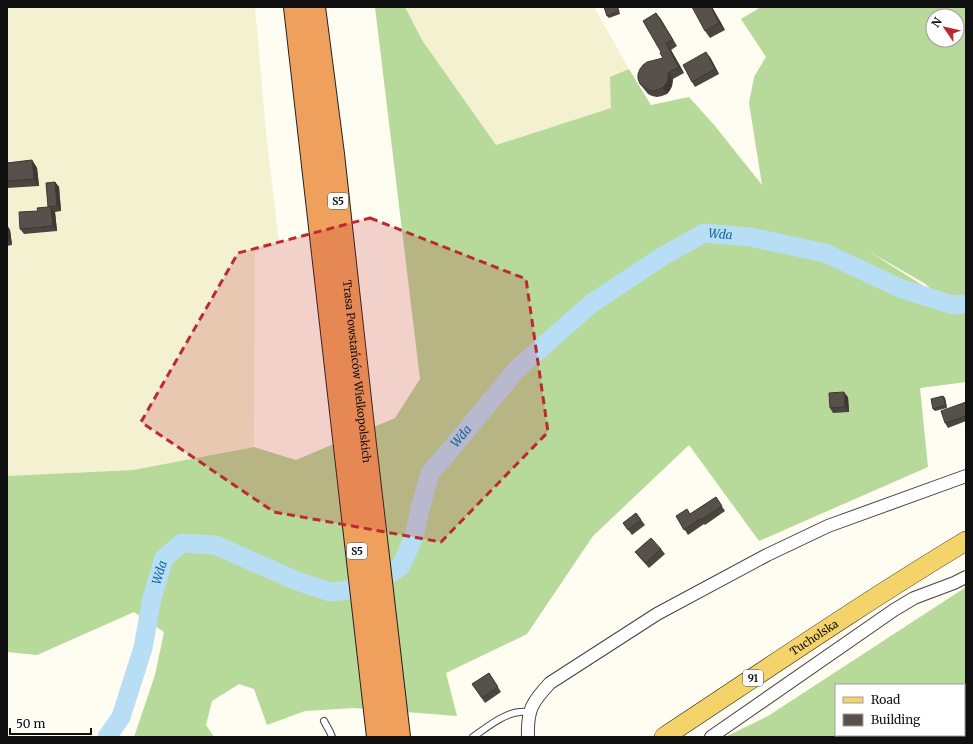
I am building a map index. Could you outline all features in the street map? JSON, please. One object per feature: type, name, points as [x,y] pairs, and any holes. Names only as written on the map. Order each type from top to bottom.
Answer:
[{"type":"highway","name":"Trasa Powstańców Wielkopolskich","points":[[295,7],[349,397],[384,702],[378,737]]},
{"type":"highway","name":"Trasa Powstańców Wielkopolskich","points":[[314,7],[334,162],[349,397]]},
{"type":"highway","name":"Trasa Powstańców Wielkopolskich","points":[[384,702],[399,737]]},
{"type":"main road","name":"Tucholska","points":[[664,737],[842,619],[966,542]]},
{"type":"street","points":[[532,737],[528,731],[529,713],[537,696],[550,683],[657,614],[767,556],[828,526],[966,476]]},
{"type":"street","points":[[711,737],[894,610],[914,598],[966,577]]},
{"type":"lane","points":[[473,737],[495,722],[512,713],[529,713]]},
{"type":"lane","points":[[324,721],[332,737]]},
{"type":"highlighted area","points":[[370,218],[526,279],[548,432],[441,542],[274,512],[141,422],[238,253]]},
{"type":"shaded area","points":[[7,7],[255,7],[266,132],[279,244],[255,252],[254,447],[133,470],[7,476]]},
{"type":"shaded area","points":[[405,7],[594,7],[629,69],[610,77],[612,108],[496,145],[422,40]]},
{"type":"green space","points":[[375,7],[405,7],[422,40],[496,145],[611,108],[610,77],[629,69],[651,105],[689,97],[715,126],[762,185],[749,103],[754,77],[766,57],[741,19],[761,7],[966,7],[966,382],[920,388],[928,467],[759,541],[689,445],[593,536],[527,634],[446,673],[457,716],[354,708],[305,711],[267,725],[254,689],[239,684],[212,701],[206,725],[214,737],[134,737],[155,675],[164,632],[134,612],[37,655],[7,652],[7,476],[133,470],[254,447],[296,460],[395,418],[420,379]],"holes":[[[868,251],[924,283],[938,295]]]},
{"type":"green space","points":[[966,587],[966,737],[725,737],[768,716]]},
{"type":"building","points":[[604,7],[617,7],[619,11],[607,16]]},
{"type":"building","points":[[692,7],[711,7],[719,23],[705,31]]},
{"type":"building","points":[[656,13],[673,40],[666,43],[679,67],[668,73],[668,80],[662,88],[653,91],[648,90],[640,84],[638,74],[643,65],[647,62],[663,58],[643,21]]},
{"type":"building","points":[[706,52],[715,69],[692,82],[683,65]]},
{"type":"building","points":[[32,160],[34,179],[7,181],[7,163]]},
{"type":"building","points":[[55,182],[57,206],[49,207],[51,207],[53,226],[20,229],[19,212],[38,211],[37,208],[48,207],[46,183]]},
{"type":"building","points":[[844,392],[845,407],[830,408],[829,393]]},
{"type":"building","points":[[943,396],[946,405],[933,409],[931,399]]},
{"type":"building","points":[[966,402],[966,416],[945,423],[941,411]]},
{"type":"building","points":[[716,497],[722,506],[684,530],[676,516],[687,509],[690,514]]},
{"type":"building","points":[[636,513],[641,520],[628,530],[623,523]]},
{"type":"building","points":[[651,538],[661,549],[646,563],[635,552]]},
{"type":"building","points":[[489,673],[498,687],[482,698],[472,684]]},
{"type":"waterway","name":"Wda","points":[[107,737],[121,717],[143,648],[152,598],[164,558],[182,543],[215,545],[297,581],[330,592],[368,588],[401,566],[414,537],[430,473],[517,369],[592,303],[663,256],[704,233],[750,237],[825,253],[902,289],[953,305],[966,304]]}]
